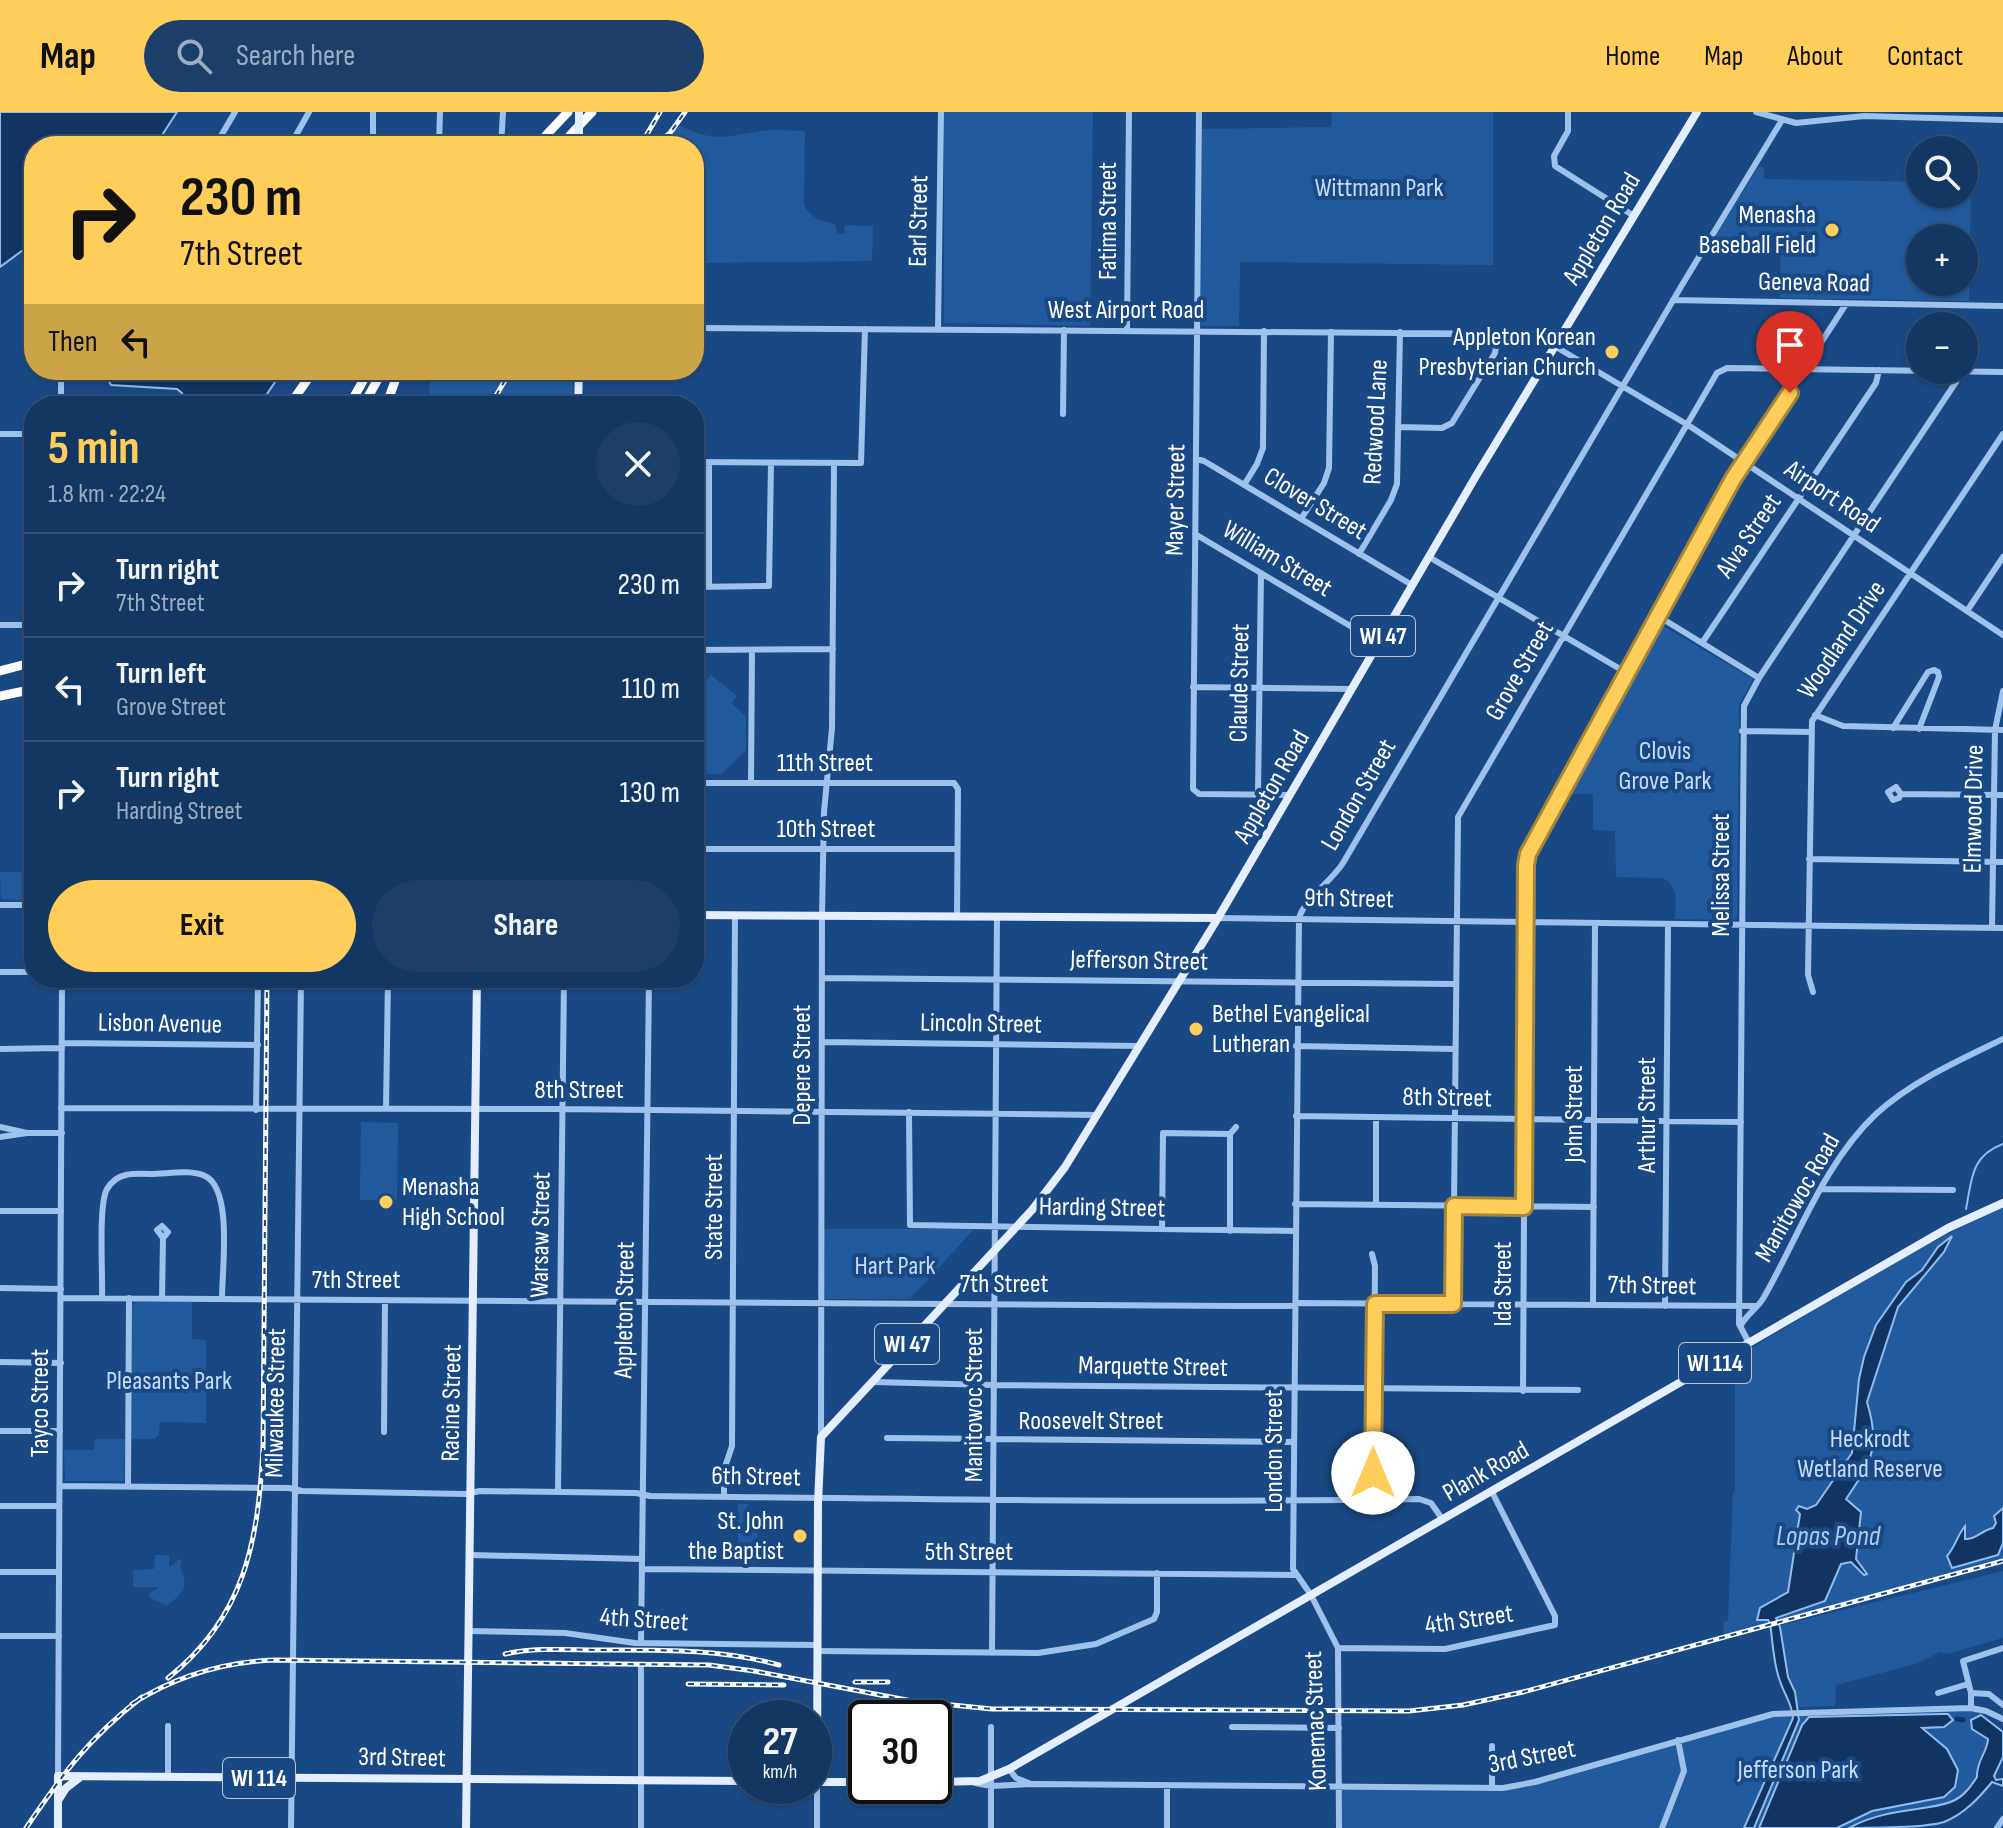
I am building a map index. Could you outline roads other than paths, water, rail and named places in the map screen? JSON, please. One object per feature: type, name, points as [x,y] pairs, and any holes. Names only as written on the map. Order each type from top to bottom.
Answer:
[{"type":"highway","points":[[545,136],[568,112]]},
{"type":"highway","points":[[569,136],[592,112]]},
{"type":"highway","points":[[0,673],[24,665]]},
{"type":"highway","points":[[0,673],[24,670]]},
{"type":"highway","points":[[0,696],[24,691]]},
{"type":"main road","points":[[579,112],[579,136]]},
{"type":"main road","name":"Appleton Road","points":[[821,1437],[1053,1185],[1218,918],[1554,345],[1697,112]]},
{"type":"main road","name":"9th Street","points":[[704,915],[1218,918]]},
{"type":"main road","name":"Racine Street","points":[[466,1828],[477,988]]},
{"type":"main road","name":"Plank Road","points":[[991,1782],[1955,1224],[2003,1203]]},
{"type":"main road","name":"Depere Street","points":[[817,1700],[821,1437]]},
{"type":"main road","points":[[435,1778],[459,1771],[466,1752]]},
{"type":"main road","points":[[466,1752],[478,1773],[500,1780]]},
{"type":"main road","name":"3rd Street","points":[[58,1776],[728,1781]]},
{"type":"main road","name":"Tayco Street","points":[[58,1776],[58,1828]]},
{"type":"main road","points":[[58,1800],[70,1783],[84,1776]]},
{"type":"main road","name":"3rd Street","points":[[952,1782],[991,1782]]},
{"type":"street","points":[[221,136],[235,112]]},
{"type":"street","points":[[296,136],[309,112]]},
{"type":"street","points":[[373,112],[373,136]]},
{"type":"street","points":[[439,136],[440,112]]},
{"type":"street","points":[[502,136],[503,112]]},
{"type":"street","name":"Earl Street","points":[[938,330],[941,112]]},
{"type":"street","name":"Fatima Street","points":[[1127,331],[1129,112]]},
{"type":"street","name":"Mayer Street","points":[[1199,112],[1194,791],[1199,794],[1290,795]]},
{"type":"street","points":[[1568,112],[1568,131],[1554,156],[1555,166],[1634,216]]},
{"type":"street","points":[[1756,112],[1804,123],[1864,116],[2003,120]]},
{"type":"street","points":[[1774,112],[1782,120]]},
{"type":"street","name":"London Street","points":[[1296,1575],[1293,1563],[1293,1501],[1299,918],[1302,910],[1343,863],[1782,120]]},
{"type":"street","name":"Geneva Road","points":[[1673,300],[2003,306]]},
{"type":"street","name":"Ida Street","points":[[1523,1391],[1528,854],[1744,462],[1846,304]]},
{"type":"street","name":"West Airport Road","points":[[704,328],[1498,333],[1534,334],[1554,345]]},
{"type":"street","points":[[704,463],[859,464],[863,460],[865,329]]},
{"type":"street","points":[[1063,414],[1064,330]]},
{"type":"street","points":[[1244,485],[1263,448],[1264,331]]},
{"type":"street","points":[[1301,519],[1328,472],[1331,332]]},
{"type":"street","name":"Redwood Lane","points":[[1359,554],[1396,489],[1400,332]]},
{"type":"street","points":[[1398,427],[1442,428],[1452,423],[1495,353],[1498,333]]},
{"type":"street","name":"Airport Road","points":[[1554,345],[1688,425],[2003,635]]},
{"type":"street","name":"Grove Street","points":[[1453,1304],[1458,817],[1722,369],[1906,371]]},
{"type":"street","name":"Alva Street","points":[[1702,643],[1876,383],[1879,370]]},
{"type":"street","name":"Grove Street","points":[[1978,372],[2003,372]]},
{"type":"street","name":"Melissa Street","points":[[1749,1343],[1740,1327],[1739,1307],[1742,731],[1745,702],[1955,384]]},
{"type":"street","points":[[0,434],[24,434]]},
{"type":"street","name":"Woodland Drive","points":[[1813,992],[1808,975],[1808,925],[1811,732],[1815,715],[2003,434]]},
{"type":"street","name":"Clover Street","points":[[1196,459],[1412,585]]},
{"type":"street","points":[[709,463],[709,587]]},
{"type":"street","points":[[704,587],[769,586],[771,463]]},
{"type":"street","name":"Depere Street","points":[[821,1437],[822,915],[832,728],[834,464]]},
{"type":"street","name":"William Street","points":[[1195,534],[1379,643]]},
{"type":"street","points":[[1429,557],[1627,673]]},
{"type":"street","points":[[1967,611],[2003,557]]},
{"type":"street","name":"Claude Street","points":[[1258,794],[1261,573]]},
{"type":"street","points":[[1658,616],[1759,678]]},
{"type":"street","points":[[0,625],[24,625]]},
{"type":"street","points":[[704,650],[833,649]]},
{"type":"street","points":[[751,783],[752,650]]},
{"type":"street","points":[[1893,728],[1928,672],[1934,670],[1939,677],[1919,729]]},
{"type":"street","points":[[1193,687],[1352,689]]},
{"type":"street","name":"Elmwood Drive","points":[[1992,928],[1994,795],[2003,691]]},
{"type":"street","points":[[1815,715],[1838,725],[1999,730]]},
{"type":"street","points":[[1742,731],[1811,732]]},
{"type":"street","name":"11th Street","points":[[704,783],[956,785],[957,849]]},
{"type":"street","points":[[1901,794],[2003,795]]},
{"type":"street","name":"10th Street","points":[[704,849],[957,849]]},
{"type":"street","points":[[957,849],[957,916]]},
{"type":"street","points":[[1809,859],[2003,862]]},
{"type":"street","points":[[0,905],[24,905]]},
{"type":"street","name":"State Street","points":[[724,1497],[724,1470],[732,1446],[735,915]]},
{"type":"street","name":"Manitowoc Street","points":[[992,1653],[997,917]]},
{"type":"street","name":"9th Street","points":[[1218,918],[2003,928]]},
{"type":"street","name":"John Street","points":[[1593,1305],[1595,923]]},
{"type":"street","name":"Arthur Street","points":[[1665,1306],[1668,924]]},
{"type":"street","points":[[0,972],[24,972]]},
{"type":"street","name":"Jefferson Street","points":[[822,978],[1455,984]]},
{"type":"street","name":"Tayco Street","points":[[58,1776],[62,988]]},
{"type":"street","points":[[256,1110],[258,988]]},
{"type":"street","name":"Milwaukee Street","points":[[291,1828],[301,988]]},
{"type":"street","points":[[386,1109],[388,988]]},
{"type":"street","name":"Warsaw Street","points":[[558,1492],[564,988]]},
{"type":"street","name":"Appleton Street","points":[[641,1643],[649,988]]},
{"type":"street","name":"Manitowoc Road","points":[[1740,1327],[1762,1301],[1822,1189],[1856,1135],[1886,1106],[2003,1039]]},
{"type":"street","name":"Lincoln Street","points":[[822,1042],[1139,1046]]},
{"type":"street","name":"Lisbon Avenue","points":[[0,1049],[258,1045]]},
{"type":"street","points":[[1296,1046],[1455,1049]]},
{"type":"street","name":"8th Street","points":[[61,1108],[1097,1115]]},
{"type":"street","name":"Harding Street","points":[[909,1112],[908,1224],[1295,1231]]},
{"type":"street","name":"8th Street","points":[[1296,1116],[1741,1122]]},
{"type":"street","points":[[1376,1117],[1376,1205]]},
{"type":"street","points":[[0,1127],[27,1133]]},
{"type":"street","points":[[1230,1231],[1230,1134],[1236,1127]]},
{"type":"street","points":[[0,1137],[62,1133]]},
{"type":"street","points":[[1162,1229],[1163,1133],[1230,1134]]},
{"type":"street","points":[[102,1298],[105,1194],[114,1181],[134,1173],[200,1174],[215,1184],[223,1206],[222,1298]]},
{"type":"street","points":[[1822,1189],[1953,1190]]},
{"type":"street","points":[[1295,1204],[1594,1207]]},
{"type":"street","points":[[0,1211],[61,1211]]},
{"type":"street","points":[[162,1298],[163,1238]]},
{"type":"street","points":[[1372,1254],[1375,1266],[1373,1500]]},
{"type":"street","points":[[0,1288],[61,1289]]},
{"type":"street","name":"7th Street","points":[[61,1298],[1755,1306]]},
{"type":"street","points":[[128,1486],[129,1298]]},
{"type":"street","points":[[384,1432],[385,1300]]},
{"type":"street","points":[[0,1362],[61,1363]]},
{"type":"street","name":"Marquette Street","points":[[872,1382],[1578,1390]]},
{"type":"street","points":[[0,1431],[60,1431]]},
{"type":"street","name":"Roosevelt Street","points":[[887,1438],[1294,1442]]},
{"type":"street","name":"6th Street","points":[[60,1486],[818,1498],[1424,1500],[1435,1507],[1443,1520]]},
{"type":"street","name":"4th Street","points":[[1338,1648],[1445,1649],[1549,1628],[1556,1623],[1492,1492]]},
{"type":"street","points":[[0,1506],[59,1506]]},
{"type":"street","points":[[471,1555],[642,1559]]},
{"type":"street","name":"5th Street","points":[[642,1569],[1296,1575]]},
{"type":"street","points":[[0,1572],[59,1572]]},
{"type":"street","name":"4th Street","points":[[468,1631],[565,1633],[641,1643],[1038,1653],[1096,1644],[1151,1621],[1157,1612],[1157,1573]]},
{"type":"street","name":"Konemac Street","points":[[1296,1575],[1311,1595],[1338,1648],[1339,1828]]},
{"type":"street","points":[[0,1636],[59,1636]]},
{"type":"street","points":[[1971,1708],[1971,1693],[1963,1661],[2003,1648]]},
{"type":"street","points":[[641,1668],[641,1828]]},
{"type":"street","points":[[1938,1693],[1968,1684]]},
{"type":"street","points":[[1971,1693],[1989,1694],[2003,1705]]},
{"type":"street","name":"3rd Street","points":[[991,1782],[1492,1788],[1535,1782],[1755,1718],[1796,1712],[1971,1708],[1985,1710],[2003,1719]]},
{"type":"street","points":[[168,1726],[168,1777]]},
{"type":"street","points":[[991,1727],[991,1828]]},
{"type":"street","points":[[1232,1727],[1339,1728]]},
{"type":"street","points":[[1662,1828],[1684,1771],[1684,1758],[1678,1740]]},
{"type":"street","points":[[1492,1746],[1492,1788]]},
{"type":"street","points":[[1009,1769],[1016,1778],[1031,1784]]},
{"type":"street","points":[[1167,1785],[1167,1828]]},
{"type":"street","name":"Depere Street","points":[[816,1804],[817,1828]]},
{"type":"street","points":[[1997,1828],[2003,1819]]},
{"type":"water","points":[[0,112],[177,112],[161,136],[24,136],[24,249],[0,267]]},
{"type":"water","points":[[108,380],[276,380],[266,396],[183,396],[177,389],[111,385]]},
{"type":"water","name":"Lopas Pond","points":[[1952,1236],[1944,1252],[1898,1307],[1867,1402],[1873,1431],[1871,1454],[1846,1499],[1861,1512],[1856,1559],[1867,1574],[1864,1575],[1851,1562],[1841,1564],[1825,1601],[1776,1618],[1799,1720],[1754,1828],[1744,1828],[1793,1718],[1776,1667],[1770,1623],[1768,1620],[1757,1620],[1760,1608],[1788,1592],[1800,1514],[1796,1510],[1799,1506],[1807,1509],[1816,1505],[1852,1453],[1859,1379],[1876,1325],[1906,1282],[1922,1270],[1938,1247]]},
{"type":"water","points":[[2003,1508],[2003,1543],[1998,1555],[1952,1568],[1947,1556],[1965,1526],[1965,1539],[1993,1528],[1996,1523],[1994,1516]]},
{"type":"water","points":[[1948,1714],[1953,1720],[1944,1727],[1922,1728],[1947,1749],[1958,1770],[1955,1787],[1944,1797],[1872,1811],[1837,1828],[1759,1828],[1802,1725],[1809,1717]]},
{"type":"water","points":[[1981,1715],[2003,1732],[2003,1757],[1994,1776],[1996,1780],[2003,1779],[2003,1786],[1992,1782],[1971,1805],[1944,1822],[1912,1827],[1849,1828],[1883,1815],[1946,1804],[1962,1796],[1977,1777],[1988,1739],[1972,1729],[1971,1720]]},
{"type":"waterway","points":[[1966,1209],[1975,1169],[1985,1155],[2003,1144]]},
{"type":"waterway","points":[[1957,1719],[1963,1720]]},
{"type":"railway","points":[[646,136],[660,112]]},
{"type":"railway","points":[[667,136],[685,112]]},
{"type":"railway","points":[[496,396],[505,380]]},
{"type":"railway","points":[[168,1678],[215,1630],[231,1603],[251,1546],[257,1515],[263,1448],[267,988]]},
{"type":"railway","points":[[132,1704],[200,1672],[275,1660],[709,1665],[912,1701],[992,1709],[1409,1711],[1463,1705],[1523,1692],[2003,1561]]},
{"type":"railway","points":[[505,1654],[554,1649],[670,1651],[714,1653],[779,1665]]},
{"type":"railway","points":[[855,1682],[888,1682]]},
{"type":"railway","points":[[688,1684],[784,1685]]},
{"type":"railway","points":[[26,1828],[78,1757],[106,1727],[142,1697]]},
{"type":"place","name":"Menasha Baseball Field","points":[[1832,230]]},
{"type":"place","name":"Appleton Korean Presbyterian Church","points":[[1612,352]]},
{"type":"place","name":"Bethel Evangelical Lutheran","points":[[1196,1029]]},
{"type":"place","name":"Menasha High School","points":[[386,1202]]},
{"type":"place","name":"St. John the Baptist","points":[[800,1536]]},
{"type":"park label","name":"Wittmann Park","points":[[1379,188]]},
{"type":"park label","name":"Clovis Grove Park","points":[[1665,766]]},
{"type":"park label","name":"Hart Park","points":[[895,1266]]},
{"type":"park label","name":"Pleasants Park","points":[[169,1381]]},
{"type":"park label","name":"Heckrodt Wetland Reserve","points":[[1870,1454]]},
{"type":"park label","name":"Jefferson Park","points":[[1798,1770]]}]
